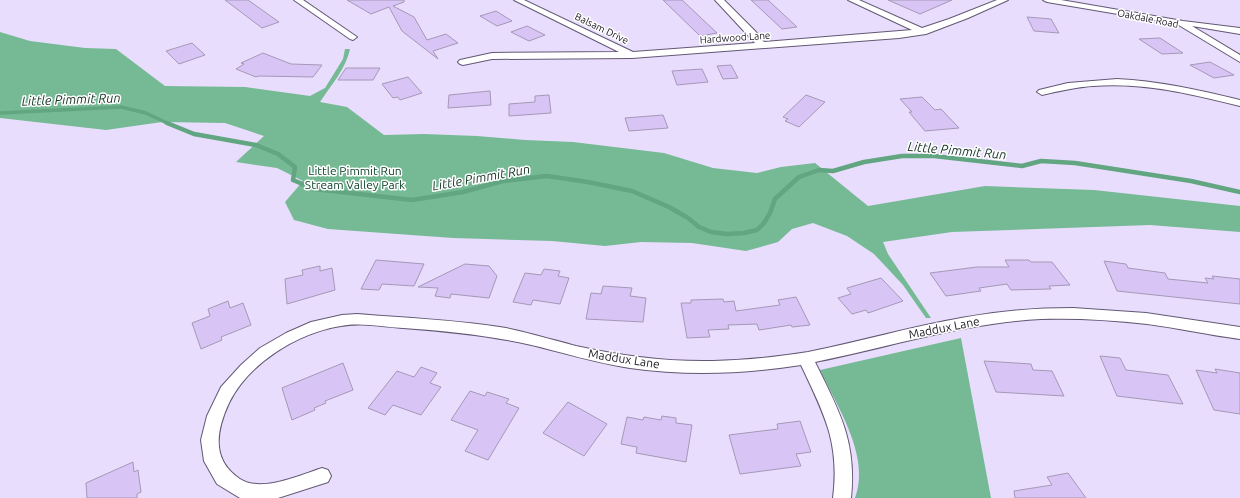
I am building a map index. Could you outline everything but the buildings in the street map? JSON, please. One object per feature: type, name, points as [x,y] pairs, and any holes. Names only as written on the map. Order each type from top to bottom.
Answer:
[{"type":"street","points":[[298,0],[353,37]]},
{"type":"street","name":"Balsam Drive","points":[[518,0],[632,55]]},
{"type":"street","points":[[719,0],[752,33],[762,46]]},
{"type":"street","points":[[852,0],[923,32]]},
{"type":"street","name":"Hardwood Lane","points":[[463,62],[499,56],[632,55],[762,46],[923,32],[1004,0]]},
{"type":"street","name":"Oakdale Road","points":[[1047,0],[1179,22],[1240,58]]},
{"type":"street","points":[[1179,22],[1240,31]]},
{"type":"street","points":[[1042,92],[1075,84],[1113,81],[1137,82],[1188,90],[1240,103]]},
{"type":"street","name":"Maddux Lane","points":[[322,476],[267,493],[241,490],[223,478],[214,461],[209,440],[215,416],[227,392],[246,369],[265,352],[291,337],[316,326],[342,320],[357,319],[467,328],[527,338],[583,353],[621,361],[664,366],[710,367],[750,365],[806,358],[975,321],[1033,314],[1087,314],[1135,317],[1240,333]]},
{"type":"street","points":[[806,358],[838,429],[844,457],[844,485],[842,498]]},
{"type":"green space","name":"Little Pimmit Run Stream Valley Park","points":[[0,32],[30,41],[85,48],[116,49],[165,86],[245,87],[310,96],[325,88],[343,59],[345,49],[350,49],[342,70],[320,102],[347,107],[384,135],[424,134],[573,142],[664,153],[713,168],[757,173],[781,167],[815,163],[868,206],[985,186],[1094,190],[1240,206],[1240,232],[1150,225],[952,232],[883,242],[888,254],[931,318],[926,318],[903,285],[874,254],[847,236],[813,223],[792,229],[778,242],[746,251],[692,243],[641,242],[605,246],[552,241],[453,238],[328,229],[294,220],[285,202],[303,181],[277,168],[236,162],[264,136],[225,123],[162,122],[106,130],[0,118]]},
{"type":"green space","points":[[961,338],[991,498],[855,498],[859,482],[859,466],[855,449],[843,416],[820,370]]},
{"type":"waterway","name":"Little Pimmit Run","points":[[0,113],[121,107],[146,113],[169,124]]},
{"type":"waterway","name":"Little Pimmit Run","points":[[167,123],[194,134],[256,145],[278,154],[295,167],[293,180],[314,189],[412,200],[463,192],[503,181],[547,176],[588,182],[632,191],[669,207],[688,218],[699,227],[711,232],[727,234],[744,233],[757,230],[764,223],[770,213],[775,199],[799,177],[819,170],[833,171],[864,162],[902,156],[934,156],[1022,166],[1041,161],[1075,163],[1191,181],[1240,192]]}]
